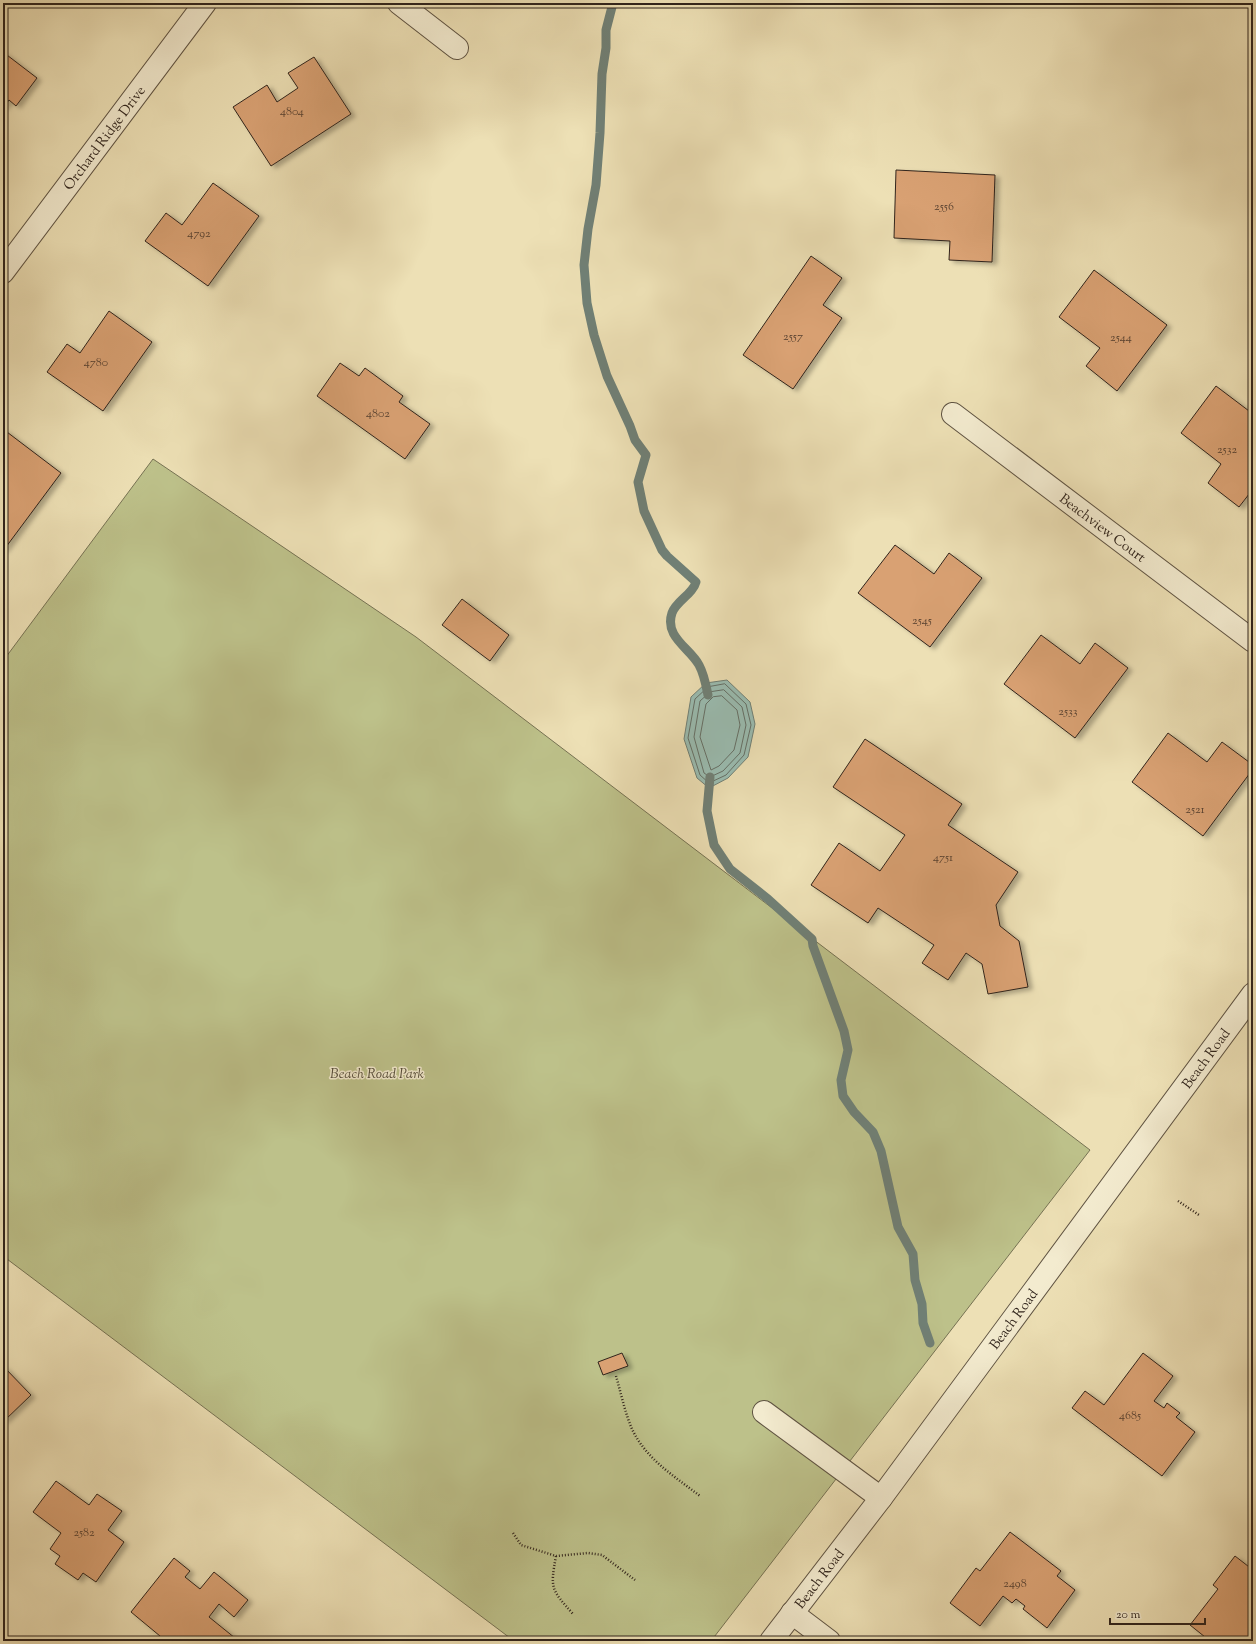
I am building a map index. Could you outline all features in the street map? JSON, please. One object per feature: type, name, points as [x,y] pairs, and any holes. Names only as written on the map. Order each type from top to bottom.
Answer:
[{"type":"street","name":"Orchard Ridge Drive","points":[[3,272],[205,3]]},
{"type":"street","points":[[399,3],[457,48]]},
{"type":"street","name":"Beachview Court","points":[[953,414],[1253,641]]},
{"type":"street","name":"Beach Road","points":[[771,1641],[880,1498],[1253,994]]},
{"type":"street","points":[[764,1412],[880,1498]]},
{"type":"street","points":[[792,1614],[829,1641]]},
{"type":"path","points":[[1178,1201],[1199,1215]]},
{"type":"path","points":[[616,1376],[632,1429],[652,1459],[700,1496]]},
{"type":"path","points":[[513,1533],[520,1545],[556,1556],[588,1553],[602,1555],[635,1580]]},
{"type":"path","points":[[556,1556],[552,1581],[555,1592],[573,1614]]},
{"type":"green space","name":"Beach Road Park","points":[[153,459],[416,637],[1090,1150],[711,1641],[514,1641],[3,1256],[3,661]]},
{"type":"water","points":[[727,680],[750,702],[755,724],[748,757],[728,778],[709,788],[697,778],[684,739],[691,697],[706,683]]},
{"type":"building","points":[[3,52],[37,78],[16,106],[9,100],[3,108]]},
{"type":"building","points":[[314,57],[351,114],[271,166],[233,107],[267,85],[277,102],[298,88],[288,73]]},
{"type":"building","points":[[896,170],[995,175],[992,262],[949,260],[950,241],[894,238]]},
{"type":"building","points":[[213,183],[259,216],[208,286],[145,241],[166,213],[182,225]]},
{"type":"building","points":[[811,256],[842,278],[823,305],[842,318],[793,389],[743,355]]},
{"type":"building","points":[[1094,270],[1167,325],[1117,391],[1086,366],[1100,348],[1059,317]]},
{"type":"building","points":[[109,311],[152,342],[103,411],[47,372],[67,344],[80,353]]},
{"type":"building","points":[[340,363],[359,376],[365,368],[403,396],[399,402],[430,424],[405,459],[317,396]]},
{"type":"building","points":[[1216,386],[1253,414],[1253,489],[1239,507],[1208,483],[1221,464],[1181,433]]},
{"type":"building","points":[[3,429],[61,473],[3,551]]},
{"type":"building","points":[[895,545],[934,574],[949,553],[982,578],[930,647],[858,593]]},
{"type":"building","points":[[462,599],[509,635],[490,661],[442,625]]},
{"type":"building","points":[[1041,635],[1080,664],[1095,643],[1128,668],[1075,738],[1004,684]]},
{"type":"building","points":[[1168,733],[1207,762],[1222,742],[1253,765],[1253,769],[1203,836],[1132,782]]},
{"type":"building","points":[[865,739],[962,804],[948,825],[1018,872],[996,905],[1000,926],[1019,941],[1028,987],[988,994],[982,964],[966,953],[948,980],[922,963],[934,945],[878,908],[868,923],[811,885],[839,843],[880,871],[905,835],[833,787]]},
{"type":"building","points":[[622,1353],[628,1366],[603,1375],[598,1362]]},
{"type":"building","points":[[1143,1353],[1173,1376],[1154,1401],[1164,1408],[1167,1403],[1180,1413],[1176,1417],[1195,1432],[1162,1476],[1072,1408],[1085,1391],[1104,1405]]},
{"type":"building","points":[[3,1366],[31,1395],[3,1422]]},
{"type":"building","points":[[56,1481],[89,1505],[97,1494],[122,1511],[108,1530],[124,1542],[96,1582],[83,1573],[78,1580],[55,1564],[60,1556],[50,1549],[61,1533],[33,1512]]},
{"type":"building","points":[[1010,1532],[1061,1571],[1057,1576],[1075,1590],[1047,1628],[1023,1609],[1025,1606],[1016,1599],[1012,1603],[1003,1596],[980,1626],[950,1603],[976,1568],[980,1571]]},
{"type":"building","points":[[1235,1556],[1253,1570],[1253,1632],[1246,1641],[1210,1641],[1190,1625],[1218,1589],[1213,1585]]},
{"type":"building","points":[[174,1558],[190,1571],[185,1577],[200,1589],[214,1572],[248,1600],[234,1617],[219,1604],[209,1617],[235,1638],[233,1641],[166,1641],[131,1612]]},
{"type":"waterway","points":[[613,3],[606,30],[596,185],[588,229],[584,265],[587,303],[594,335],[607,376],[635,440],[646,455],[638,482],[644,511],[662,550],[696,582],[692,590],[674,609],[670,621],[675,636],[699,665],[704,676],[708,695]]},
{"type":"waterway","points":[[710,777],[707,811],[714,845],[730,869],[768,899],[812,939],[813,946],[844,1031],[848,1050],[841,1080],[843,1096],[854,1112],[873,1132],[881,1151],[898,1227],[913,1254],[915,1280],[922,1304],[923,1323],[930,1343]]}]
